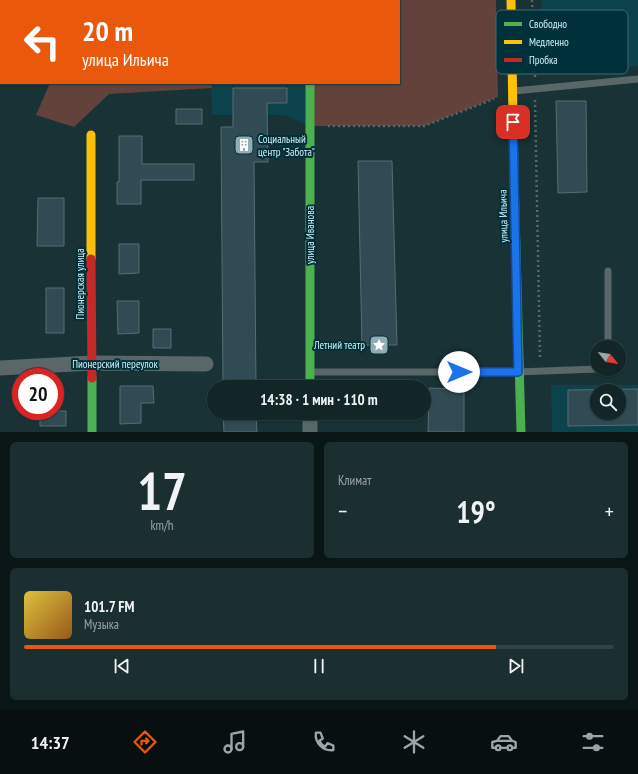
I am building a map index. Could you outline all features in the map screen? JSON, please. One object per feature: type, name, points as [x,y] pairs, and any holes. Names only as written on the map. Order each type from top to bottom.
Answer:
[{"type":"street","name":"улица Ильича","points":[[511,0],[511,10]]},
{"type":"street","name":"улица Ильича","points":[[512,74],[518,372],[521,432]]},
{"type":"street","name":"улица Иванова","points":[[310,84],[310,380]]},
{"type":"street","name":"Пионерская улица","points":[[91,135],[92,432]]},
{"type":"street","name":"Пионерский переулок","points":[[0,368],[92,363],[206,364]]},
{"type":"street","points":[[310,420],[310,432]]},
{"type":"lane","points":[[512,91],[638,79]]},
{"type":"lane","points":[[608,271],[608,340]]},
{"type":"lane","points":[[310,372],[518,372],[590,369]]},
{"type":"path","points":[[532,0],[532,10]]},
{"type":"path","points":[[534,74],[540,371]]},
{"type":"path","points":[[310,126],[424,126],[512,91]]},
{"type":"shaded area","points":[[400,0],[496,0],[496,74],[498,74],[498,97],[424,126],[310,126],[310,84],[400,84]]},
{"type":"shaded area","points":[[541,0],[638,0],[638,66],[628,67],[628,10],[541,10]]},
{"type":"shaded area","points":[[50,84],[211,84],[212,88],[109,94],[74,127],[36,115]]},
{"type":"shaded area","points":[[211,84],[310,84],[310,126],[284,115],[212,115]]},
{"type":"shaded area","points":[[551,385],[590,385],[590,420],[626,420],[626,385],[638,385],[638,432],[552,432]]},
{"type":"building","points":[[233,88],[287,88],[287,103],[267,103],[268,162],[254,162],[256,380],[223,380],[221,127],[233,127]]},
{"type":"building","points":[[556,101],[586,101],[587,192],[558,193]]},
{"type":"building","points":[[176,109],[202,109],[202,124],[176,124]]},
{"type":"building","points":[[119,136],[142,136],[142,164],[194,164],[194,180],[141,180],[141,204],[117,204],[117,182],[119,182]]},
{"type":"building","points":[[358,161],[392,161],[397,345],[362,345]]},
{"type":"building","points":[[38,198],[64,198],[64,246],[37,246]]},
{"type":"building","points":[[119,244],[139,244],[139,273],[119,274]]},
{"type":"building","points":[[46,288],[64,288],[64,333],[46,333]]},
{"type":"building","points":[[117,301],[139,301],[139,333],[118,334]]},
{"type":"building","points":[[153,329],[171,329],[171,348],[153,348]]},
{"type":"building","points":[[120,386],[153,386],[154,403],[141,403],[141,423],[120,424]]},
{"type":"building","points":[[431,388],[464,389],[464,432],[428,432],[428,420],[431,420]]},
{"type":"building","points":[[626,389],[638,389],[638,425],[568,426],[568,390],[590,390],[590,420],[626,420]]},
{"type":"building","points":[[64,411],[66,411],[66,426],[40,426],[40,420],[64,420]]},
{"type":"building","points":[[223,420],[256,420],[257,432],[224,432]]},
{"type":"traffic: fast","points":[[310,84],[310,380]]},
{"type":"traffic: fast","points":[[514,177],[521,432]]},
{"type":"traffic: fast","points":[[92,378],[92,432]]},
{"type":"traffic: slow","points":[[511,0],[511,10]]},
{"type":"traffic: slow","points":[[512,74],[514,177]]},
{"type":"traffic: slow","points":[[91,135],[91,259]]},
{"type":"traffic: jam","points":[[91,259],[92,378]]},
{"type":"place","name":"Социальный центр \"Забота\"","points":[[244,145]]},
{"type":"place","name":"Летний театр","points":[[379,345]]},
{"type":"route","points":[[459,372],[518,372],[513,122]]}]
